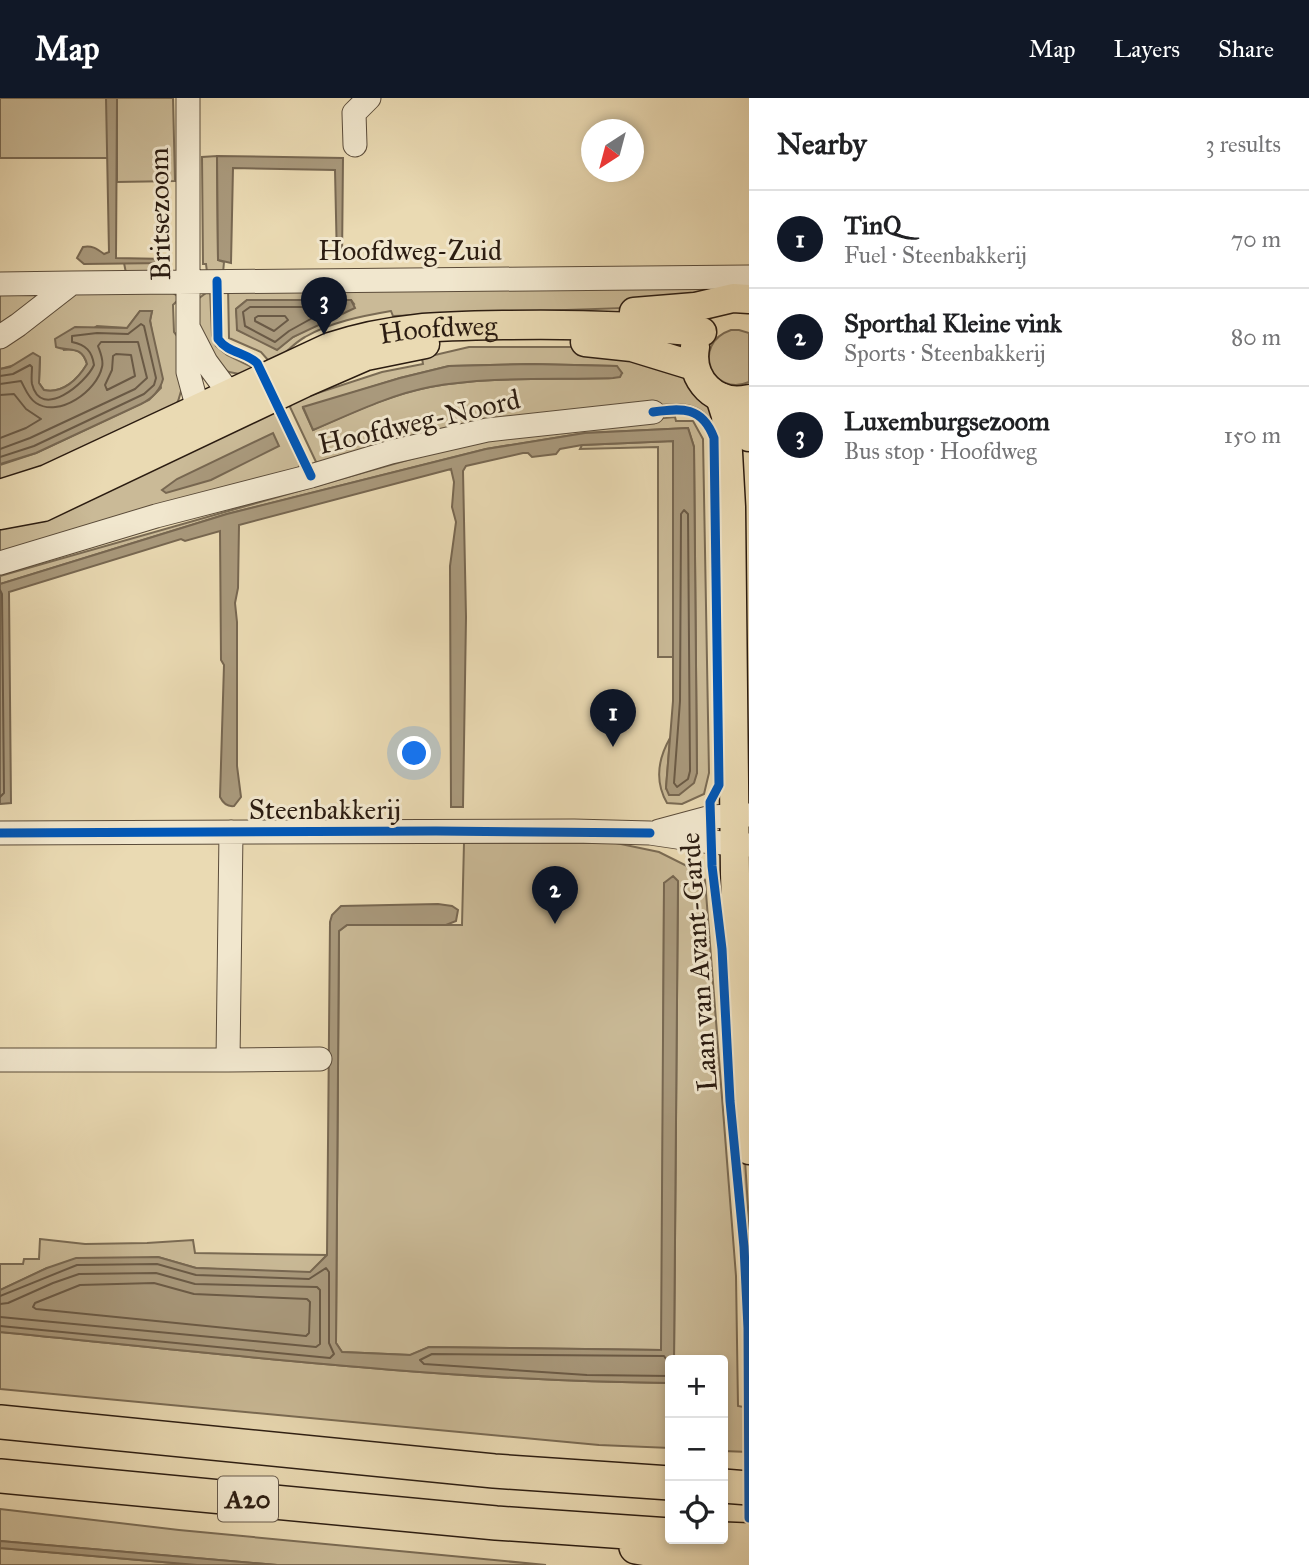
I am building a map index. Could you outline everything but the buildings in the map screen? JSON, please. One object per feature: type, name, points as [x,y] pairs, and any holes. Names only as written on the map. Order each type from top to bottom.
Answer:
[{"type":"highway","name":"A20","points":[[0,1422],[494,1471],[665,1483]]},
{"type":"highway","points":[[728,1465],[749,1465]]},
{"type":"highway","name":"A20","points":[[494,1471],[665,1466]]},
{"type":"highway","name":"A20","points":[[0,1476],[496,1523],[665,1535]]},
{"type":"highway","points":[[728,1486],[749,1488]]},
{"type":"highway","name":"A20","points":[[496,1523],[738,1565]]},
{"type":"highway","points":[[728,1539],[749,1540]]},
{"type":"main road","points":[[571,324],[586,315],[687,308],[733,298],[749,299]]},
{"type":"main road","points":[[749,317],[738,315],[709,325],[702,332],[695,348],[694,366],[703,385],[720,397],[735,401],[749,399]]},
{"type":"main road","name":"Hoofdweg","points":[[0,494],[47,479],[330,347],[379,332],[445,326],[571,324],[702,332]]},
{"type":"main road","name":"Hoofdweg","points":[[0,515],[43,507],[366,356],[413,345],[457,342],[600,342],[632,348],[694,366]]},
{"type":"main road","name":"Laan van Avant-Garde","points":[[720,397],[726,416],[742,816],[740,1022],[749,1150]]},
{"type":"main road","points":[[749,408],[749,437]]},
{"type":"street","name":"Britsezoom","points":[[188,98],[188,372],[198,408]]},
{"type":"street","points":[[355,145],[354,113],[369,98]]},
{"type":"street","name":"Hoofdweg-Zuid","points":[[0,284],[190,280],[749,277]]},
{"type":"street","points":[[0,337],[72,283]]},
{"type":"street","name":"Britsezoom","points":[[189,329],[206,362],[229,393]]},
{"type":"street","points":[[198,408],[223,421],[229,393]]},
{"type":"street","name":"Hoofdweg-Noord","points":[[0,563],[156,516],[415,446],[487,430],[653,412]]},
{"type":"street","name":"Steenbakkerij","points":[[649,833],[711,817],[742,816]]},
{"type":"street","name":"Steenbakkerij","points":[[0,833],[534,831],[649,833],[742,845]]},
{"type":"street","name":"Steenbakkerij","points":[[228,1060],[231,832]]},
{"type":"street","points":[[0,1060],[320,1059]]},
{"type":"shaded area","points":[[0,98],[113,98],[113,158],[0,158]]},
{"type":"shaded area","points":[[117,98],[173,98],[175,181],[117,182]]},
{"type":"shaded area","points":[[217,156],[218,260],[224,262],[223,273],[207,272],[206,264],[203,264],[202,157]]},
{"type":"shaded area","points":[[170,256],[170,273],[126,273],[124,263],[164,263]]},
{"type":"shaded area","points":[[228,287],[718,288],[654,307],[393,316],[391,311],[325,327],[301,339],[274,361],[229,338]],"holes":[[[247,300],[351,300],[354,304],[293,337],[277,349],[238,330],[236,309]]]},
{"type":"shaded area","points":[[166,288],[180,298],[173,305],[174,332],[182,348],[184,369],[175,408],[0,489],[0,465],[36,453],[149,400],[161,388],[150,320],[152,311],[140,311],[127,328],[97,326],[63,350],[78,351],[87,364],[74,380],[57,390],[44,390],[39,383],[40,358],[0,369],[0,345],[40,315],[79,292]]},
{"type":"shaded area","points":[[210,290],[212,335],[216,346],[227,355],[254,368],[250,376],[229,372],[221,367],[199,328],[198,299]]},
{"type":"shaded area","points":[[46,291],[0,328],[0,292]]},
{"type":"shaded area","points":[[731,330],[749,333],[749,382],[736,385],[725,383],[716,376],[709,357],[711,346],[718,337]]},
{"type":"shaded area","points":[[469,347],[579,347],[675,365],[712,404],[719,458],[714,429],[706,415],[691,406],[680,404],[613,407],[317,464],[290,407],[293,401],[382,372],[423,364],[422,358]],"holes":[[[449,366],[616,366],[622,373],[613,378],[498,380],[415,390],[313,430],[303,408]]]},
{"type":"shaded area","points":[[272,405],[300,465],[297,470],[0,556],[0,520]]},
{"type":"shaded area","points":[[675,417],[676,421],[693,421],[703,439],[709,773],[704,794],[682,804],[667,803],[661,787],[660,770],[670,738],[666,788],[697,773],[694,447],[688,428],[585,433],[486,449],[227,514],[0,584],[0,576],[485,438],[526,431]]},
{"type":"shaded area","points":[[674,441],[673,657],[658,657],[658,447],[580,449],[582,445]]},
{"type":"shaded area","points":[[464,843],[616,843],[659,852],[701,873],[705,880],[736,1276],[738,1406],[749,1408],[749,1452],[728,1451],[728,1355],[674,1355],[678,882],[664,883],[662,1350],[429,1347],[411,1355],[342,1352],[336,1343],[339,931],[347,925],[462,925]]},
{"type":"shaded area","points":[[727,877],[749,1223],[749,1277],[718,879]]},
{"type":"shaded area","points":[[40,1239],[85,1244],[193,1240],[195,1253],[327,1255],[310,1273],[196,1268],[158,1257],[47,1268],[0,1290],[0,1264],[23,1264],[24,1259],[39,1259]]},
{"type":"shaded area","points":[[0,1332],[418,1372],[665,1383],[665,1448],[599,1445],[0,1389]]},
{"type":"shaded area","points":[[0,1509],[179,1530],[546,1565],[277,1565],[0,1541]]},
{"type":"shaded area","points":[[0,1548],[197,1565],[0,1565]]},
{"type":"water","points":[[106,98],[117,98],[116,258],[166,259],[164,263],[84,264],[77,258],[83,247],[92,247],[104,254],[109,252]]},
{"type":"water","points":[[217,156],[343,158],[342,261],[337,261],[335,170],[233,168],[231,263],[218,260]]},
{"type":"water","points":[[247,300],[351,300],[355,308],[293,337],[277,350],[237,330],[236,309]]},
{"type":"water","points":[[140,311],[152,311],[150,321],[163,379],[155,394],[141,404],[36,453],[0,464],[0,369],[10,367],[33,353],[40,357],[39,383],[44,390],[57,390],[74,380],[87,364],[79,352],[56,347],[55,339],[75,327],[127,328]]},
{"type":"water","points":[[449,366],[617,366],[622,373],[620,377],[613,378],[498,380],[430,387],[385,400],[313,430],[303,407]]},
{"type":"water","points":[[688,428],[694,447],[697,773],[694,783],[679,795],[669,795],[666,788],[673,701],[673,441],[582,445],[560,449],[556,454],[532,457],[523,453],[466,466],[463,471],[466,617],[463,807],[451,807],[450,566],[456,522],[452,507],[454,482],[451,469],[239,525],[238,588],[235,603],[237,766],[241,797],[234,806],[229,806],[220,797],[224,665],[221,660],[220,531],[185,541],[181,539],[9,592],[11,803],[0,804],[0,584],[227,514],[486,449],[585,433]]},
{"type":"water","points":[[273,433],[279,446],[211,480],[166,493],[162,490],[177,479]]},
{"type":"water","points":[[673,876],[678,881],[674,1355],[665,1355],[665,1383],[418,1372],[0,1332],[0,1290],[76,1258],[158,1257],[196,1268],[310,1272],[327,1255],[332,915],[341,906],[438,904],[452,906],[458,910],[456,921],[446,925],[347,925],[339,931],[336,1343],[342,1352],[410,1355],[429,1347],[661,1350],[664,883]]},
{"type":"water","points":[[0,1541],[277,1565],[197,1565],[0,1548]]},
{"type":"cycle path","points":[[217,281],[218,339],[222,344],[257,363],[311,476]]},
{"type":"cycle path","points":[[653,412],[690,412],[703,420],[714,438],[719,785],[710,802],[712,866],[722,949],[730,1101],[744,1247],[748,1328],[749,1518]]},
{"type":"cycle path","points":[[0,833],[650,833]]},
{"type":"place","name":"Luxemburgsezoom","points":[[324,335]]},
{"type":"place","name":"TinQ","points":[[613,747]]},
{"type":"place","name":"Sporthal Kleine vink","points":[[555,924]]}]
